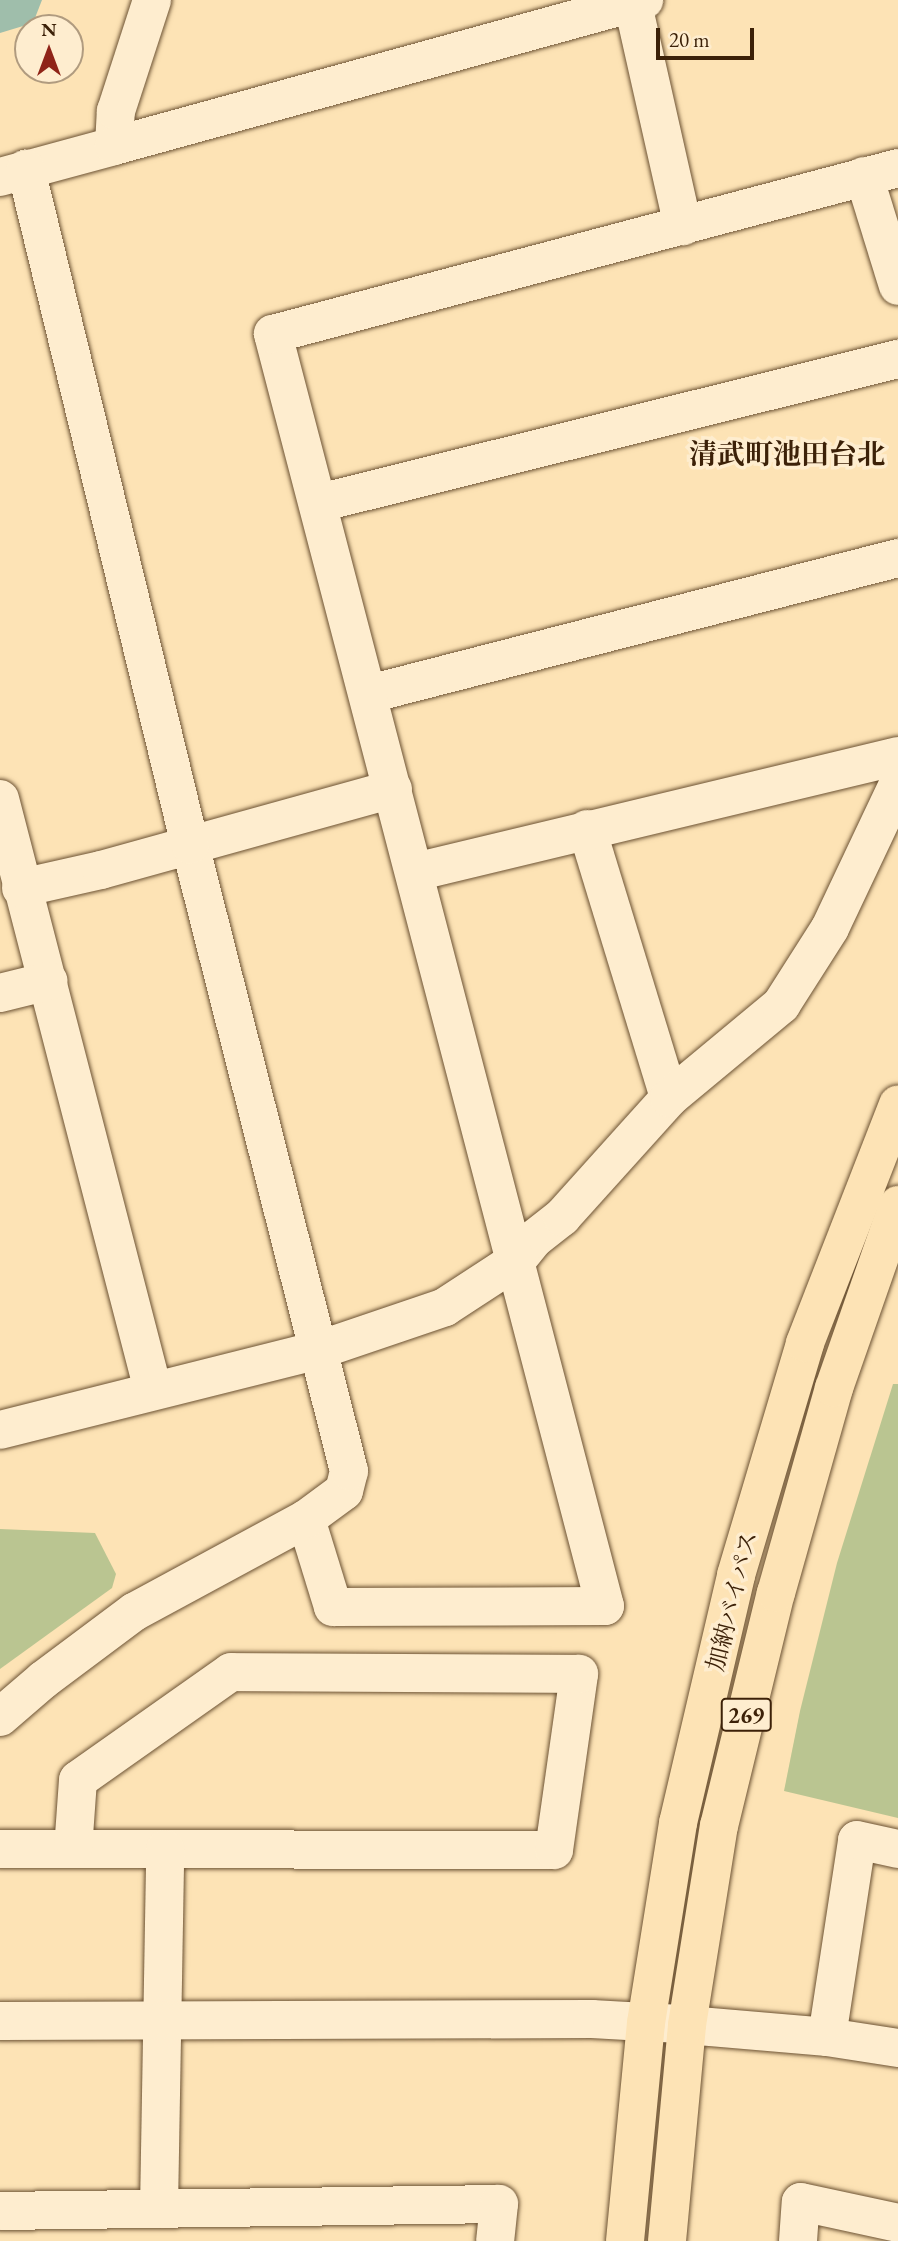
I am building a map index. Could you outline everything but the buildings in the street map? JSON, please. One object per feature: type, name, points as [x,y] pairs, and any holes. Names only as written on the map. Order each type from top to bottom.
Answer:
[{"type":"highway","name":"加納バイパス","points":[[625,2241],[646,2024],[678,1823],[736,1575],[805,1343],[898,1105]]},
{"type":"highway","name":"加納バイパス","points":[[667,2241],[687,2025],[719,1826],[776,1593],[834,1388],[898,1205]]},
{"type":"street","points":[[114,146],[116,111],[152,0]]},
{"type":"street","points":[[0,1717],[134,1612],[306,1519],[344,1491],[349,1471],[190,845],[13,173],[636,1],[683,226]]},
{"type":"street","points":[[306,1519],[333,1607],[605,1606],[517,1260],[273,334],[881,172],[898,286]]},
{"type":"street","points":[[319,503],[898,359]]},
{"type":"street","points":[[369,694],[898,558]]},
{"type":"street","points":[[415,872],[898,756]]},
{"type":"street","points":[[0,1430],[319,1350],[445,1307],[517,1260],[534,1239],[562,1217],[669,1098],[780,1005],[830,928],[898,784]]},
{"type":"street","points":[[21,888],[393,789]]},
{"type":"street","points":[[0,799],[153,1390]]},
{"type":"street","points":[[587,829],[669,1098]]},
{"type":"street","points":[[0,993],[49,981]]},
{"type":"street","points":[[0,1849],[554,1850],[579,1674],[231,1672],[78,1780],[73,1849]]},
{"type":"street","points":[[827,2037],[856,1840],[898,1849]]},
{"type":"street","points":[[159,2209],[165,1849]]},
{"type":"street","points":[[0,2021],[592,2019],[827,2037],[898,2048]]},
{"type":"street","points":[[798,2241],[802,2202],[898,2223]]},
{"type":"street","points":[[0,2211],[499,2204],[495,2241]]},
{"type":"green space","points":[[893,1384],[898,1384],[898,1818],[784,1791],[800,1711],[837,1563]]},
{"type":"green space","points":[[0,1529],[95,1533],[116,1574],[112,1588],[0,1669]]},
{"type":"shaded area","points":[[0,0],[42,0],[37,14],[14,14],[14,29],[0,33]]},
{"type":"district","name":"清武町池田台北","points":[[787,454]]}]
